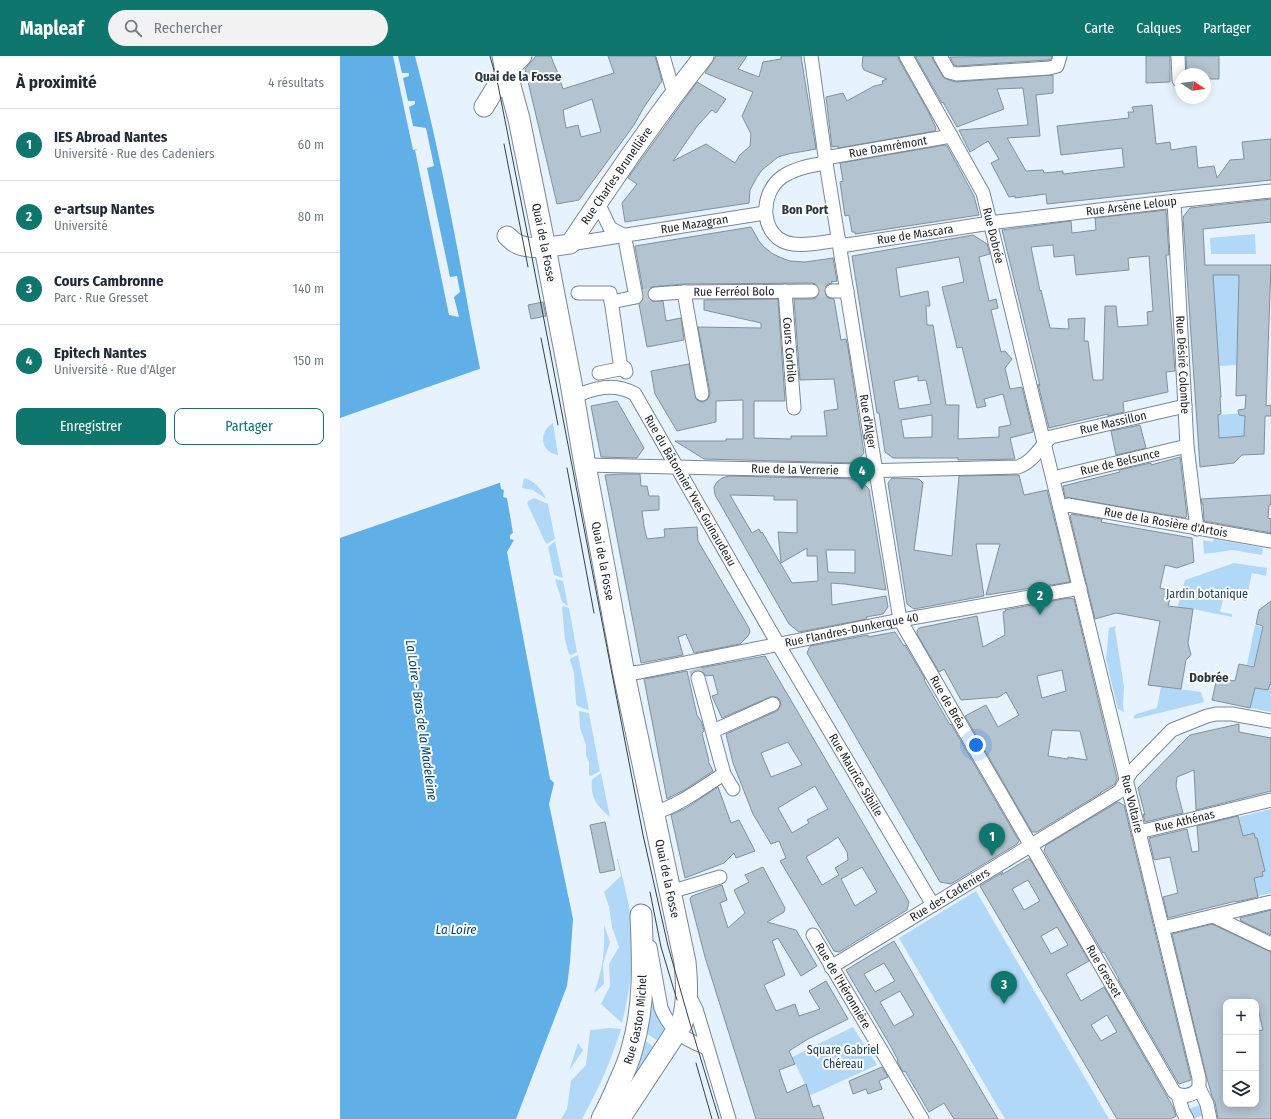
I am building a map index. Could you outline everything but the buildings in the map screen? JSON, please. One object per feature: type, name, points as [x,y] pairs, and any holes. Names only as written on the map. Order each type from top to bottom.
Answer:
[{"type":"main road","points":[[484,107],[505,64],[522,56]]},
{"type":"main road","name":"Rue Charles Brunellière","points":[[570,244],[674,94],[704,56]]},
{"type":"main road","name":"Quai de la Fosse","points":[[505,64],[519,119],[545,248],[624,674],[682,942],[687,992]]},
{"type":"main road","points":[[507,236],[515,243],[524,246],[545,248],[570,244]]},
{"type":"main road","name":"Rue Gaston Michel","points":[[602,1119],[627,1064],[638,1019],[642,990],[643,966],[641,915]]},
{"type":"main road","points":[[619,1119],[682,1023],[685,1013],[687,992]]},
{"type":"street","points":[[663,56],[674,94]]},
{"type":"street","name":"Rue d'Alger","points":[[811,56],[839,243],[877,470],[900,620]]},
{"type":"street","name":"Rue Dobrée","points":[[906,56],[983,193],[1044,443]]},
{"type":"street","points":[[940,56],[949,72],[957,74],[1049,68],[1057,66],[1060,56]]},
{"type":"street","points":[[1178,56],[1178,68]]},
{"type":"street","name":"Rue Damrémont","points":[[765,213],[766,200],[769,192],[781,177],[795,170],[826,160],[951,136]]},
{"type":"street","name":"Rue Arsène Leloup","points":[[991,223],[1271,191]]},
{"type":"street","name":"Rue Désiré Colombe","points":[[1174,201],[1187,446],[1197,528]]},
{"type":"street","points":[[598,203],[610,228],[625,240],[636,297],[612,302]]},
{"type":"street","name":"Rue de Mascara","points":[[765,213],[768,225],[778,238],[792,244],[805,245],[839,243],[991,223]]},
{"type":"street","name":"Rue Mazagran","points":[[570,244],[625,240],[765,213]]},
{"type":"street","name":"Cours Corbilo","points":[[785,291],[794,408]]},
{"type":"street","name":"Rue Ferréol Bolo","points":[[655,294],[684,292],[812,291]]},
{"type":"street","points":[[832,291],[847,291]]},
{"type":"street","points":[[684,292],[702,394]]},
{"type":"street","points":[[578,293],[610,293],[623,371],[599,373]]},
{"type":"street","name":"Rue du Bâtonnier Yves Guinaudeau","points":[[573,397],[586,391],[610,387],[625,389],[635,394],[778,644]]},
{"type":"street","name":"Rue Massillon","points":[[1044,443],[1051,437],[1185,406]]},
{"type":"street","name":"Rue de la Verrerie","points":[[585,466],[877,470],[1019,467],[1029,462],[1044,443]]},
{"type":"street","name":"Rue Voltaire","points":[[1044,443],[1163,928],[1200,1084],[1199,1088],[1207,1104],[1210,1119]]},
{"type":"street","name":"Rue de Belsunce","points":[[1054,483],[1187,446]]},
{"type":"street","name":"Rue de la Rosière d'Artois","points":[[1060,508],[1068,505],[1271,541]]},
{"type":"street","name":"Rue Flandres-Dunkerque 40","points":[[624,674],[695,669],[778,644],[900,620],[1080,588]]},
{"type":"street","name":"Rue de Bréa","points":[[900,620],[1031,846]]},
{"type":"street","name":"Rue Maurice Sibille","points":[[778,644],[933,905]]},
{"type":"street","points":[[695,669],[724,774],[733,788]]},
{"type":"street","points":[[713,731],[773,704]]},
{"type":"street","name":"Rue des Cadeniers","points":[[831,967],[1120,791],[1136,765],[1172,730],[1216,714],[1232,714],[1271,721]]},
{"type":"street","points":[[654,813],[667,809],[676,804],[724,774]]},
{"type":"street","name":"Rue Athénas","points":[[1139,832],[1271,800]]},
{"type":"street","name":"Rue Gresset","points":[[1031,846],[1172,1090],[1178,1095],[1183,1112],[1187,1119]]},
{"type":"street","points":[[670,892],[720,877]]},
{"type":"street","points":[[1163,928],[1271,902]]},
{"type":"street","points":[[641,915],[646,925],[661,1008],[670,1025],[677,1032],[690,1042],[707,1048]]},
{"type":"street","points":[[1212,916],[1271,944]]},
{"type":"street","name":"Rue de l'Héronnière","points":[[813,935],[922,1119]]},
{"type":"street","name":"Quai de la Fosse","points":[[687,992],[696,1009],[729,1119]]},
{"type":"street","points":[[1178,1095],[1184,1096],[1196,1092],[1199,1088]]},
{"type":"green space","points":[[1255,234],[1256,254],[1211,254],[1210,238]]},
{"type":"green space","points":[[1213,275],[1239,275],[1237,365],[1219,366]]},
{"type":"green space","points":[[1245,413],[1245,436],[1219,438],[1218,415]]},
{"type":"green space","points":[[553,423],[558,455],[548,450],[543,441],[545,431]]},
{"type":"green space","points":[[524,478],[532,481],[538,486],[546,499],[533,490],[522,488]]},
{"type":"green space","points":[[534,498],[548,504],[555,539],[547,544],[527,503]]},
{"type":"green space","points":[[1214,539],[1263,548],[1262,555],[1233,550],[1204,554],[1203,540],[1213,542]]},
{"type":"green space","points":[[555,541],[563,578],[554,575],[548,547]]},
{"type":"green space","name":"Jardin botanique","points":[[1234,563],[1267,568],[1266,576],[1252,573],[1246,601],[1224,596],[1220,612],[1232,614],[1232,617],[1179,607],[1175,620],[1164,687],[1201,692],[1204,702],[1135,719],[1133,717],[1136,714],[1157,708],[1166,649],[1185,580]]},
{"type":"green space","points":[[555,579],[563,581],[568,606],[562,602]]},
{"type":"green space","points":[[563,606],[569,608],[577,652],[571,655],[569,654],[565,640]]},
{"type":"green space","points":[[1255,625],[1262,627],[1254,666],[1247,665]]},
{"type":"green space","points":[[1116,626],[1115,629],[1124,687],[1124,712],[1118,709],[1106,660],[1109,628]]},
{"type":"green space","points":[[578,655],[589,710],[579,707],[576,704],[574,673],[570,660]]},
{"type":"green space","points":[[1270,684],[1271,712],[1250,708],[1255,688],[1268,690]]},
{"type":"green space","points":[[579,711],[589,713],[600,771],[591,776],[589,775],[589,762],[586,755],[586,745],[580,728]]},
{"type":"green space","points":[[601,773],[610,817],[601,809],[593,797],[592,780]]},
{"type":"green space","points":[[1271,809],[1271,893],[1258,896],[1254,878],[1263,876],[1262,872],[1265,871],[1257,838],[1255,838],[1254,833],[1243,836],[1239,817]]},
{"type":"green space","points":[[617,859],[627,896],[633,934],[633,956],[627,1001],[622,1023],[601,1004],[610,986],[609,964],[619,947],[612,927],[609,907],[604,892],[621,876]]},
{"type":"green space","points":[[976,891],[1109,1119],[1005,1119],[899,938]]},
{"type":"green space","points":[[604,925],[610,942],[603,964],[604,984],[594,993],[603,959]]},
{"type":"green space","points":[[648,971],[656,1011],[665,1029],[659,1042],[641,1029]]},
{"type":"green space","name":"Square Gabriel Chéreau","points":[[853,1027],[877,1065],[809,1096],[792,1057]]},
{"type":"green space","points":[[610,1028],[621,1029],[599,1086],[588,1108],[582,1119],[561,1119],[567,1109],[571,1081],[586,1065],[590,1030]]},
{"type":"green space","points":[[639,1036],[655,1048],[609,1119]]},
{"type":"green space","points":[[578,1043],[583,1050],[569,1071]]},
{"type":"green space","points":[[1200,1105],[1203,1115],[1193,1119],[1188,1109]]},
{"type":"water","name":"La Loire","points":[[340,56],[415,56],[446,189],[501,489],[504,490],[503,497],[507,498],[513,533],[510,535],[510,539],[514,540],[507,552],[550,779],[554,783],[549,804],[573,919],[567,986],[516,1119],[340,1119]]},
{"type":"pier","points":[[393,56],[398,56],[402,73],[409,73],[409,76],[403,78],[408,101],[415,101],[415,104],[409,107],[413,126],[426,128],[434,166],[427,168],[450,277],[457,276],[460,292],[454,297],[459,317],[449,315],[415,150],[418,149],[413,150]]},
{"type":"pier","points":[[482,368],[497,446],[502,482],[340,538],[340,418]]},
{"type":"tunnel","points":[[812,291],[832,291]]},
{"type":"tunnel","points":[[638,296],[655,294]]},
{"type":"tunnel","points":[[695,669],[698,678]]},
{"type":"tram line","points":[[490,56],[498,85],[530,247],[643,835],[668,946],[719,1119]]},
{"type":"tram line","points":[[504,144],[528,267]]},
{"type":"tram line","points":[[541,338],[558,425]]},
{"type":"tram line","points":[[567,468],[594,613]]},
{"type":"tram line","points":[[650,892],[661,947],[677,1000]]},
{"type":"tram line","points":[[696,1063],[712,1119]]},
{"type":"place","name":"Epitech Nantes","points":[[862,490]]},
{"type":"place","name":"e-artsup Nantes","points":[[1040,615]]},
{"type":"place","name":"IES Abroad Nantes","points":[[992,856]]},
{"type":"place","name":"Cours Cambronne","points":[[1004,1004]]},
{"type":"district","name":"Quai de la Fosse","points":[[518,76]]},
{"type":"district","name":"Bon Port","points":[[805,209]]},
{"type":"district","name":"Dobrée","points":[[1209,677]]},
{"type":"water label","name":"La Loire - Bras de la Madeleine","points":[[422,720]]}]
